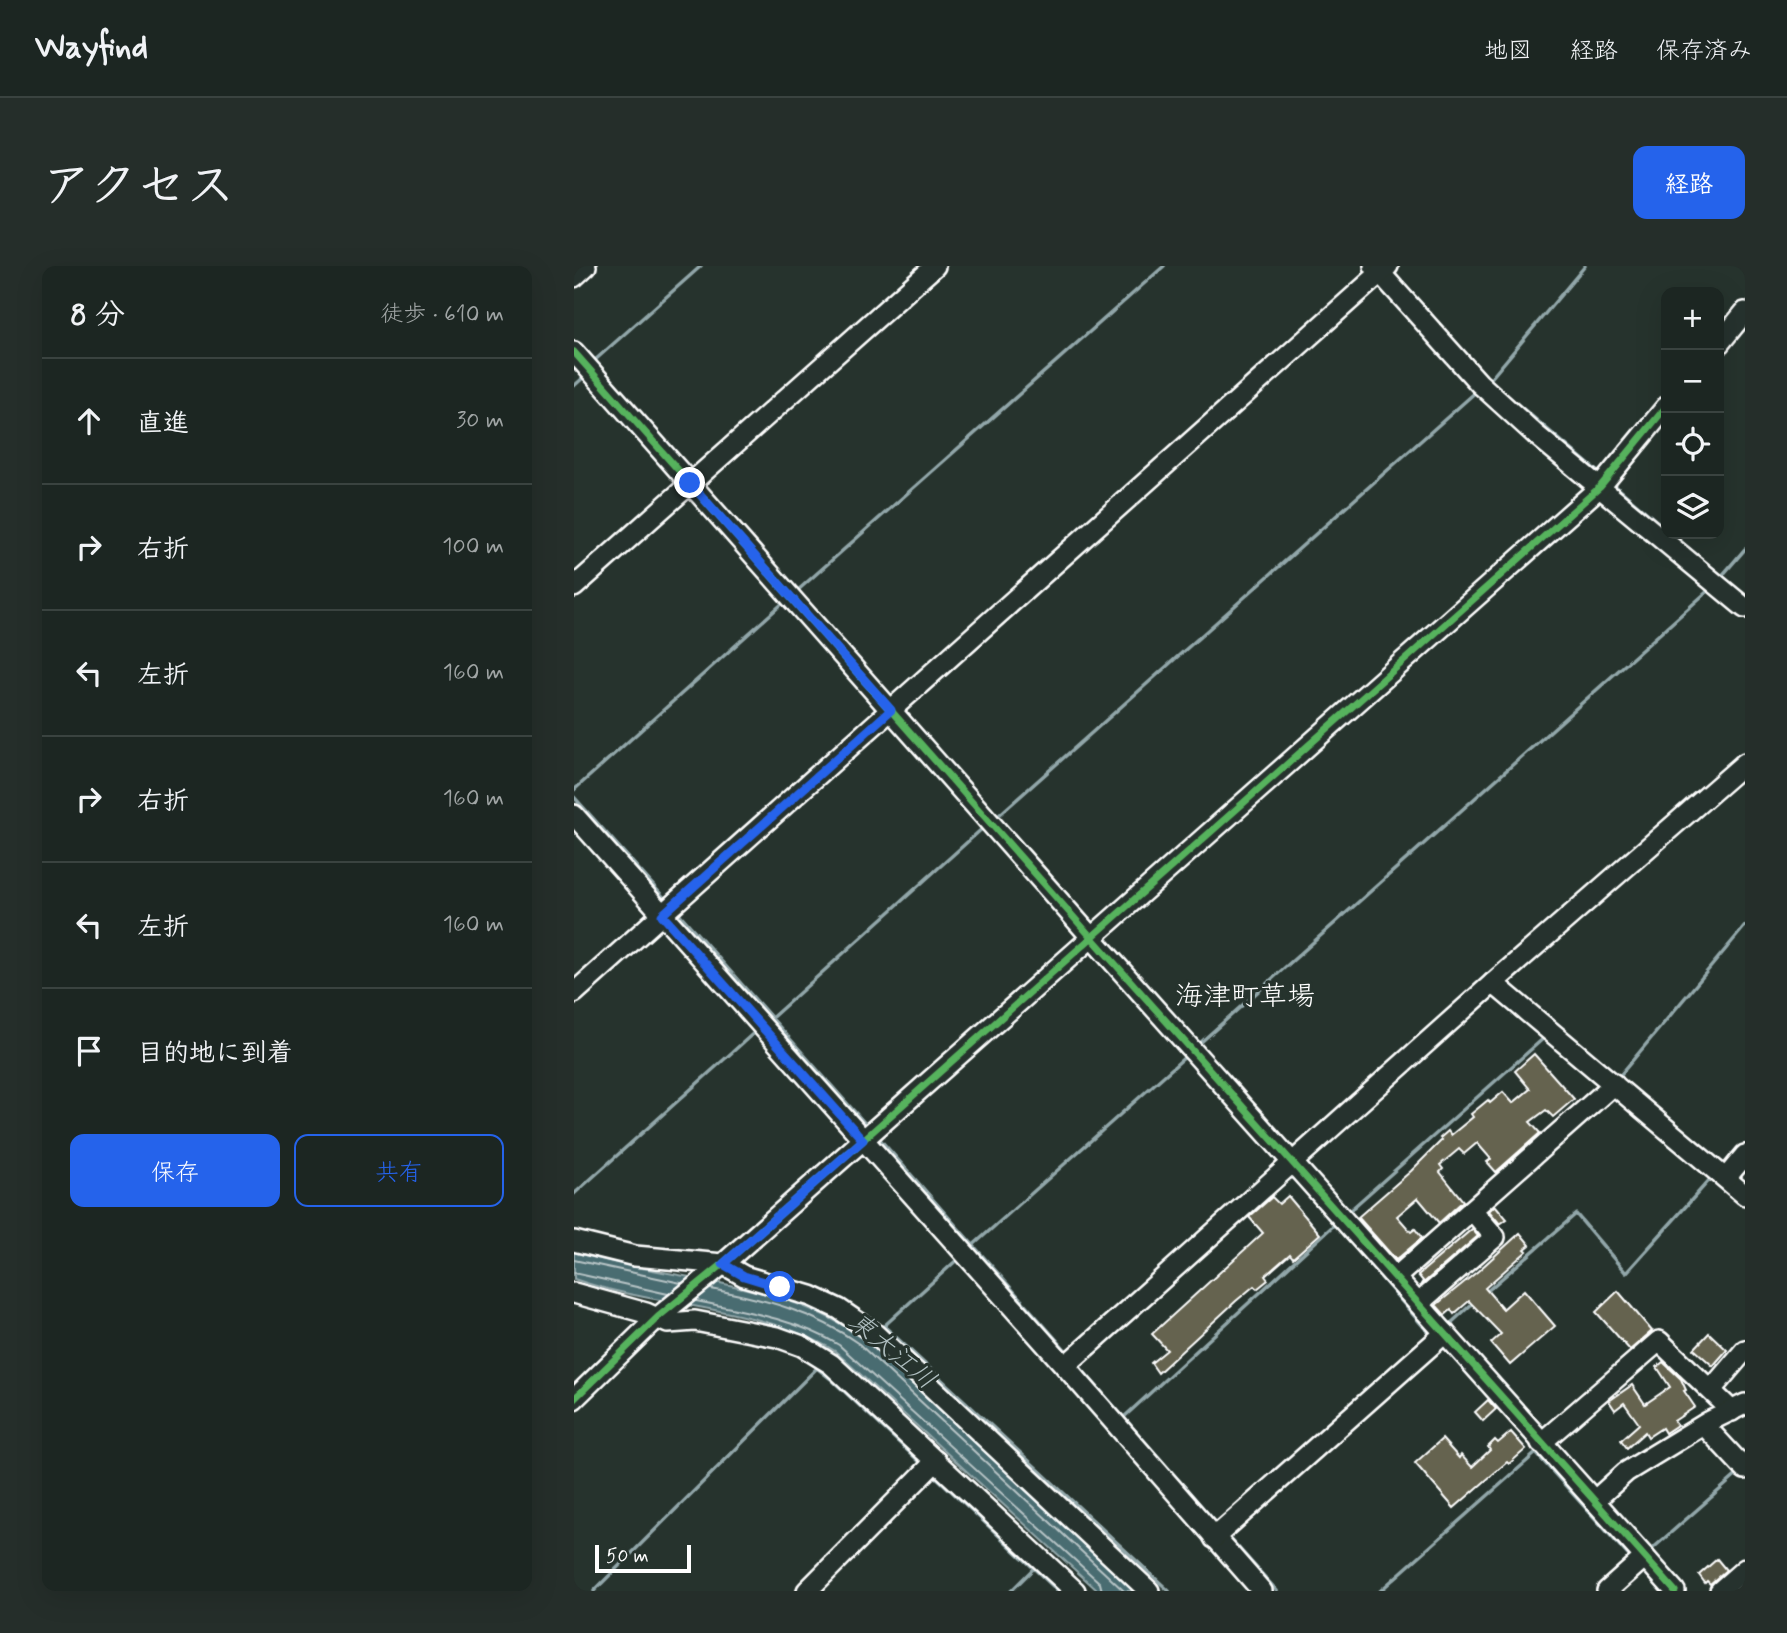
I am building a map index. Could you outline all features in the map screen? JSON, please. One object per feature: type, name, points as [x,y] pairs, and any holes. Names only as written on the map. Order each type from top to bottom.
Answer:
[{"type":"street","points":[[574,277],[586,266]]},
{"type":"street","points":[[574,587],[935,266]]},
{"type":"street","points":[[574,993],[1381,268],[1479,383],[1535,434],[1745,608]]},
{"type":"street","points":[[1724,338],[1745,312]]},
{"type":"street","points":[[574,352],[1675,1591]]},
{"type":"street","points":[[574,1399],[661,1314],[863,1140],[1600,487],[1661,413]]},
{"type":"street","points":[[1065,1366],[1493,983],[1745,763]]},
{"type":"street","points":[[574,815],[1262,1591]]},
{"type":"street","points":[[1493,983],[1745,1195]]},
{"type":"street","points":[[1396,1277],[1614,1084]]},
{"type":"street","points":[[1726,1178],[1745,1155]]},
{"type":"street","points":[[1419,1303],[1495,1237],[1472,1210]]},
{"type":"street","points":[[574,1241],[635,1256],[718,1267],[811,1296],[830,1305],[874,1333],[1149,1591]]},
{"type":"street","points":[[574,1293],[661,1314],[668,1322],[695,1321],[752,1331],[802,1346],[831,1364],[1075,1591]]},
{"type":"street","points":[[1214,1538],[1445,1332]]},
{"type":"street","points":[[1541,1443],[1659,1341],[1711,1390],[1738,1408],[1704,1425],[1626,1472],[1594,1501]]},
{"type":"street","points":[[1711,1390],[1745,1350]]},
{"type":"street","points":[[1704,1425],[1745,1469]]},
{"type":"street","points":[[807,1591],[936,1461]]},
{"type":"street","points":[[1607,1591],[1645,1557]]},
{"type":"street","points":[[1720,1591],[1745,1569]]},
{"type":"water","points":[[574,1252],[761,1292],[831,1319],[864,1339],[1134,1591],[1098,1591],[835,1351],[805,1336],[741,1315],[606,1289],[574,1279]]},
{"type":"building","points":[[1534,1054],[1574,1099],[1553,1117],[1546,1110],[1530,1122],[1540,1133],[1496,1172],[1487,1162],[1491,1159],[1477,1143],[1464,1154],[1459,1149],[1440,1165],[1443,1169],[1440,1172],[1463,1201],[1439,1223],[1418,1198],[1397,1216],[1411,1232],[1415,1229],[1422,1238],[1396,1260],[1358,1217],[1411,1171],[1442,1140],[1440,1138],[1448,1131],[1451,1135],[1488,1100],[1490,1103],[1503,1092],[1513,1103],[1530,1089],[1515,1071]]},
{"type":"building","points":[[1288,1196],[1320,1234],[1293,1258],[1290,1254],[1265,1276],[1268,1280],[1257,1289],[1254,1286],[1236,1301],[1158,1373],[1151,1363],[1167,1350],[1152,1334],[1263,1233],[1249,1217],[1272,1197],[1279,1204]]},
{"type":"building","points":[[1495,1205],[1507,1219],[1500,1224],[1489,1211]]},
{"type":"building","points":[[1472,1229],[1478,1236],[1420,1286],[1423,1281],[1418,1275]]},
{"type":"building","points":[[1520,1233],[1530,1245],[1525,1249],[1527,1251],[1485,1288],[1503,1309],[1524,1290],[1555,1326],[1510,1365],[1491,1343],[1501,1334],[1469,1301],[1454,1314],[1451,1310],[1445,1315],[1436,1305]]},
{"type":"building","points":[[1618,1291],[1652,1331],[1630,1350],[1596,1312]]},
{"type":"building","points":[[1709,1333],[1727,1350],[1713,1366],[1694,1349]]},
{"type":"building","points":[[1663,1362],[1681,1379],[1686,1390],[1684,1391],[1695,1407],[1674,1421],[1677,1425],[1665,1433],[1662,1428],[1648,1437],[1645,1432],[1627,1448],[1621,1440],[1639,1424],[1624,1403],[1615,1410],[1609,1401],[1632,1385],[1645,1404],[1670,1387],[1657,1367]]},
{"type":"building","points":[[1488,1400],[1496,1409],[1483,1421],[1475,1412]]},
{"type":"building","points":[[1511,1432],[1526,1449],[1454,1508],[1415,1463],[1442,1439],[1459,1458],[1461,1455],[1472,1467],[1490,1450],[1488,1447],[1495,1440],[1498,1443]]},
{"type":"building","points":[[1717,1559],[1726,1570],[1710,1584],[1707,1581],[1705,1583],[1699,1575]]},
{"type":"waterway","points":[[594,361],[701,266]]},
{"type":"waterway","points":[[797,591],[1164,266]]},
{"type":"waterway","points":[[1488,382],[1585,266]]},
{"type":"waterway","points":[[1392,272],[1432,316]]},
{"type":"waterway","points":[[574,386],[584,377]]},
{"type":"waterway","points":[[998,816],[1478,390]]},
{"type":"waterway","points":[[1509,397],[1598,472]]},
{"type":"waterway","points":[[1612,483],[1661,525]]},
{"type":"waterway","points":[[1678,539],[1725,579]]},
{"type":"waterway","points":[[1721,577],[1745,549]]},
{"type":"waterway","points":[[1200,1043],[1710,589]]},
{"type":"waterway","points":[[574,790],[784,602]]},
{"type":"waterway","points":[[574,797],[666,900]]},
{"type":"waterway","points":[[767,1022],[984,827]]},
{"type":"waterway","points":[[676,910],[867,1126]]},
{"type":"waterway","points":[[1617,1079],[1745,926]]},
{"type":"waterway","points":[[574,1194],[757,1030]]},
{"type":"waterway","points":[[1348,1212],[1545,1037]]},
{"type":"waterway","points":[[970,1248],[1186,1056]]},
{"type":"waterway","points":[[876,1135],[1069,1354]]},
{"type":"waterway","points":[[1485,1293],[1576,1214],[1626,1273],[1713,1176]]},
{"type":"waterway","points":[[1124,1417],[1335,1224],[1429,1333]]},
{"type":"waterway","name":"東大江川","points":[[960,1257],[884,1326],[1169,1591]]},
{"type":"waterway","points":[[1449,1325],[1474,1302]]},
{"type":"waterway","points":[[1077,1364],[1218,1525]]},
{"type":"waterway","points":[[594,1591],[818,1367]]},
{"type":"waterway","points":[[817,1368],[923,1465]]},
{"type":"waterway","points":[[1380,1591],[1536,1453],[1628,1555]]},
{"type":"waterway","points":[[1651,1550],[1739,1473]]},
{"type":"waterway","points":[[933,1474],[1058,1591]]},
{"type":"waterway","points":[[1227,1535],[1277,1591]]},
{"type":"waterway","points":[[1011,1591],[1034,1568]]},
{"type":"cycle path","points":[[574,352],[1675,1591]]},
{"type":"cycle path","points":[[574,1399],[658,1317],[723,1264],[1600,487],[1661,413]]},
{"type":"district","name":"海津町草場","points":[[1245,995]]},
{"type":"route","points":[[690,483],[891,710],[662,915],[863,1140],[723,1264],[744,1276],[780,1287]]}]
